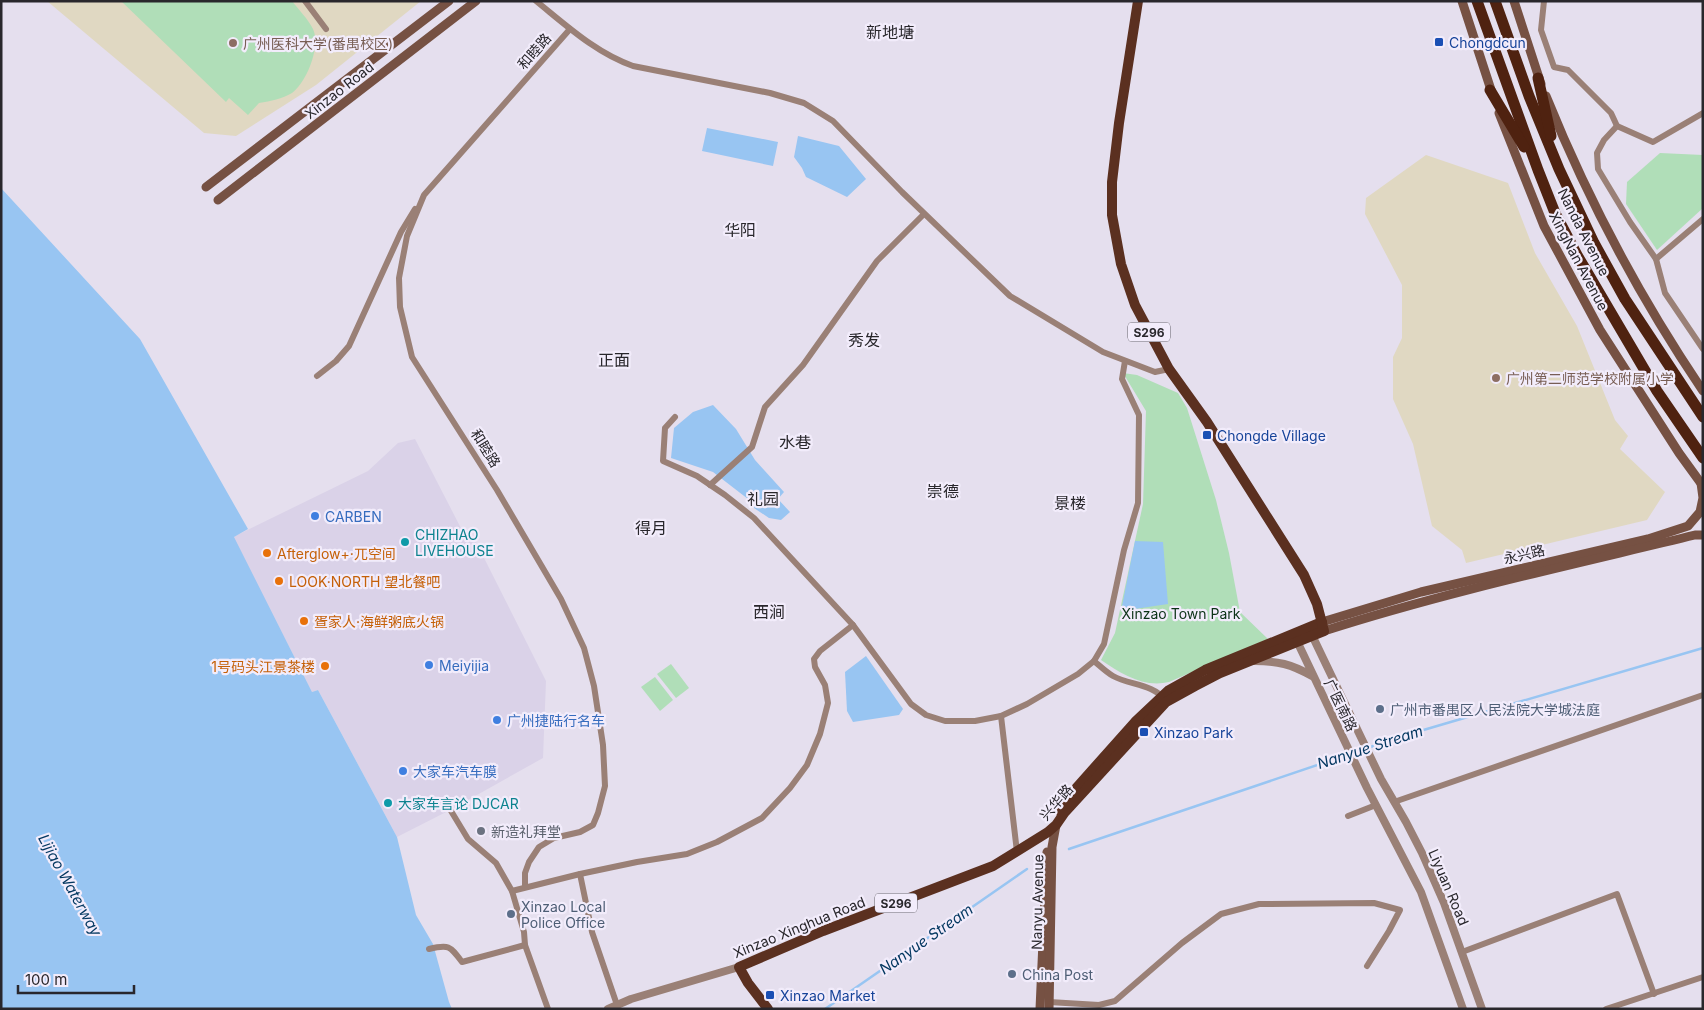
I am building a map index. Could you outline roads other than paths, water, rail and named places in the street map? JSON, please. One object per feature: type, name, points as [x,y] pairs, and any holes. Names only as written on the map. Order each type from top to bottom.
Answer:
[{"type":"highway","name":"Nanda Avenue","points":[[1477,1],[1555,213],[1577,255],[1656,391],[1703,458]]},
{"type":"highway","name":"Nanda Avenue","points":[[1495,1],[1529,96],[1559,169],[1594,243],[1625,299],[1703,417]]},
{"type":"highway","points":[[1538,78],[1559,169]]},
{"type":"highway","points":[[1490,90],[1538,170]]},
{"type":"main road","name":"Xinzao Road","points":[[206,188],[449,1]]},
{"type":"main road","name":"Xinzao Road","points":[[218,200],[476,1]]},
{"type":"main road","name":"S296","points":[[1138,1],[1114,156],[1112,182],[1112,215],[1117,248],[1130,292],[1146,328],[1170,369],[1207,422],[1304,575],[1317,604],[1323,627]]},
{"type":"main road","name":"XingNan Avenue","points":[[1462,1],[1490,90],[1544,226],[1600,330],[1679,453],[1702,484]]},
{"type":"main road","points":[[1514,1],[1538,78],[1569,153],[1597,213],[1642,295],[1703,391]]},
{"type":"main road","name":"永兴路","points":[[1323,627],[1421,592],[1648,539],[1688,526],[1700,512],[1703,498],[1702,484]]},
{"type":"main road","name":"永兴路","points":[[1323,627],[1695,535],[1703,535]]},
{"type":"main road","name":"兴华路","points":[[1164,699],[1247,662],[1310,631],[1323,627]]},
{"type":"main road","name":"兴华路","points":[[1052,829],[1064,812],[1178,685],[1205,670],[1295,638]]},
{"type":"main road","name":"Xinzao Xinghua Road","points":[[739,967],[823,931],[993,866],[1052,829]]},
{"type":"main road","name":"Nanyu Avenue","points":[[1049,1005],[1052,829]]},
{"type":"main road","name":"Nanyu Avenue","points":[[1040,1009],[1045,878],[1052,829]]},
{"type":"main road","points":[[739,967],[748,983],[768,1009]]},
{"type":"street","points":[[305,1],[326,29]]},
{"type":"street","points":[[536,1],[590,44],[615,60],[633,66],[770,93],[804,103],[833,121],[924,214],[1010,296],[1103,352],[1155,372],[1170,369]]},
{"type":"street","points":[[1544,1],[1541,30],[1554,67],[1568,70],[1610,113],[1617,126],[1653,142],[1703,113]]},
{"type":"street","name":"和睦路","points":[[525,886],[525,873],[529,862],[540,847],[554,838],[580,832],[593,825],[598,813],[605,786],[603,745],[594,686],[584,648],[561,599],[497,490],[412,357],[400,307],[399,278],[407,236],[424,195],[570,29]]},
{"type":"street","points":[[1617,126],[1604,140],[1597,153],[1598,169],[1630,222],[1656,259],[1665,293],[1703,349]]},
{"type":"street","points":[[317,376],[336,361],[349,346],[401,232],[424,195]]},
{"type":"street","points":[[710,485],[752,447],[765,407],[803,365],[877,261],[924,214]]},
{"type":"street","points":[[1656,259],[1703,219]]},
{"type":"street","points":[[675,417],[665,428],[663,461],[697,476],[754,518],[853,625],[910,704],[926,715],[945,721],[975,720],[1001,716],[1057,687],[1094,661],[1104,644],[1124,550],[1138,503],[1139,416],[1122,378],[1125,361]]},
{"type":"street","points":[[512,891],[525,886],[580,874],[687,854],[717,842],[762,818],[790,788],[806,765],[820,734],[828,703],[825,685],[814,659],[820,651],[853,625]]},
{"type":"street","name":"广医南路","points":[[1310,631],[1381,780]]},
{"type":"street","name":"广医南路","points":[[1295,638],[1367,788]]},
{"type":"street","points":[[1094,661],[1113,676],[1133,685],[1153,689],[1164,699]]},
{"type":"street","points":[[1247,662],[1274,661],[1294,667],[1312,676]]},
{"type":"street","points":[[1394,802],[1703,695]]},
{"type":"street","points":[[1001,716],[1017,852]]},
{"type":"street","name":"Liyuan Road","points":[[1381,780],[1422,853],[1444,903],[1482,1009]]},
{"type":"street","name":"Liyuan Road","points":[[1367,788],[1421,892],[1463,1009]]},
{"type":"street","points":[[1348,816],[1376,805]]},
{"type":"street","points":[[448,806],[468,839],[496,863],[512,891],[524,932],[525,945],[548,1009]]},
{"type":"street","points":[[580,874],[592,932],[617,1005]]},
{"type":"street","points":[[1462,952],[1617,894],[1654,994]]},
{"type":"street","points":[[1049,1005],[1099,1005],[1115,1001],[1182,943],[1221,914],[1259,904],[1374,903],[1400,910],[1367,966]]},
{"type":"street","points":[[429,949],[448,946],[452,948],[462,962],[525,945]]},
{"type":"street","name":"Xinzao Xinghua Road","points":[[608,1009],[739,967]]},
{"type":"street","points":[[1606,1009],[1622,1006],[1703,977]]},
{"type":"water","points":[[707,128],[778,142],[773,166],[702,151]]},
{"type":"water","points":[[798,136],[839,146],[866,179],[847,197],[806,177],[794,157]]},
{"type":"water","name":"Lijiao Waterway","points":[[1,188],[140,339],[248,529],[234,537],[312,692],[318,690],[397,837],[416,915],[433,944],[452,1009],[1,1009]]},
{"type":"water","points":[[713,405],[736,429],[755,460],[784,492],[778,499],[790,512],[781,520],[769,518],[754,508],[748,499],[713,472],[671,458],[674,428],[693,412]]},
{"type":"water","points":[[1135,541],[1163,542],[1168,604],[1121,611]]},
{"type":"water","points":[[866,656],[903,709],[899,715],[853,722],[847,711],[845,672]]},
{"type":"waterway","name":"Nanyue Stream","points":[[1069,849],[1403,736],[1703,648]]},
{"type":"waterway","name":"Nanyue Stream","points":[[825,1009],[1027,869]]},
{"type":"place","name":"Chongdcun","points":[[1439,42]]},
{"type":"place","name":"广州医科大学(番禺校区)","points":[[233,43]]},
{"type":"place","name":"广州第二师范学校附属小学","points":[[1496,378]]},
{"type":"place","name":"Chongde Village","points":[[1207,435]]},
{"type":"place","name":"CARBEN","points":[[315,516]]},
{"type":"place","name":"CHIZHAO LIVEHOUSE","points":[[405,542]]},
{"type":"place","name":"Afterglow+·兀空间","points":[[267,553]]},
{"type":"place","name":"LOOK·NORTH 望北餐吧","points":[[279,581]]},
{"type":"place","name":"疍家人·海鲜粥底火锅","points":[[304,621]]},
{"type":"place","name":"Meiyijia","points":[[429,665]]},
{"type":"place","name":"1号码头江景茶楼","points":[[325,666]]},
{"type":"place","name":"广州市番禺区人民法院大学城法庭","points":[[1380,709]]},
{"type":"place","name":"广州捷陆行名车","points":[[497,720]]},
{"type":"place","name":"Xinzao Park","points":[[1144,732]]},
{"type":"place","name":"大家车汽车膜","points":[[403,771]]},
{"type":"place","name":"大家车言论 DJCAR","points":[[388,803]]},
{"type":"place","name":"新造礼拜堂","points":[[481,831]]},
{"type":"place","name":"Xinzao Local Police Office","points":[[511,914]]},
{"type":"place","name":"China Post","points":[[1012,974]]},
{"type":"place","name":"Xinzao Market","points":[[770,995]]},
{"type":"district","name":"新地塘","points":[[890,32]]},
{"type":"district","name":"华阳","points":[[740,230]]},
{"type":"district","name":"秀发","points":[[864,340]]},
{"type":"district","name":"正面","points":[[614,360]]},
{"type":"district","name":"水巷","points":[[795,442]]},
{"type":"district","name":"崇德","points":[[943,491]]},
{"type":"district","name":"礼园","points":[[763,499]]},
{"type":"district","name":"景楼","points":[[1070,503]]},
{"type":"district","name":"得月","points":[[651,528]]},
{"type":"district","name":"西涧","points":[[769,612]]},
{"type":"park label","name":"Xinzao Town Park","points":[[1181,613]]}]
